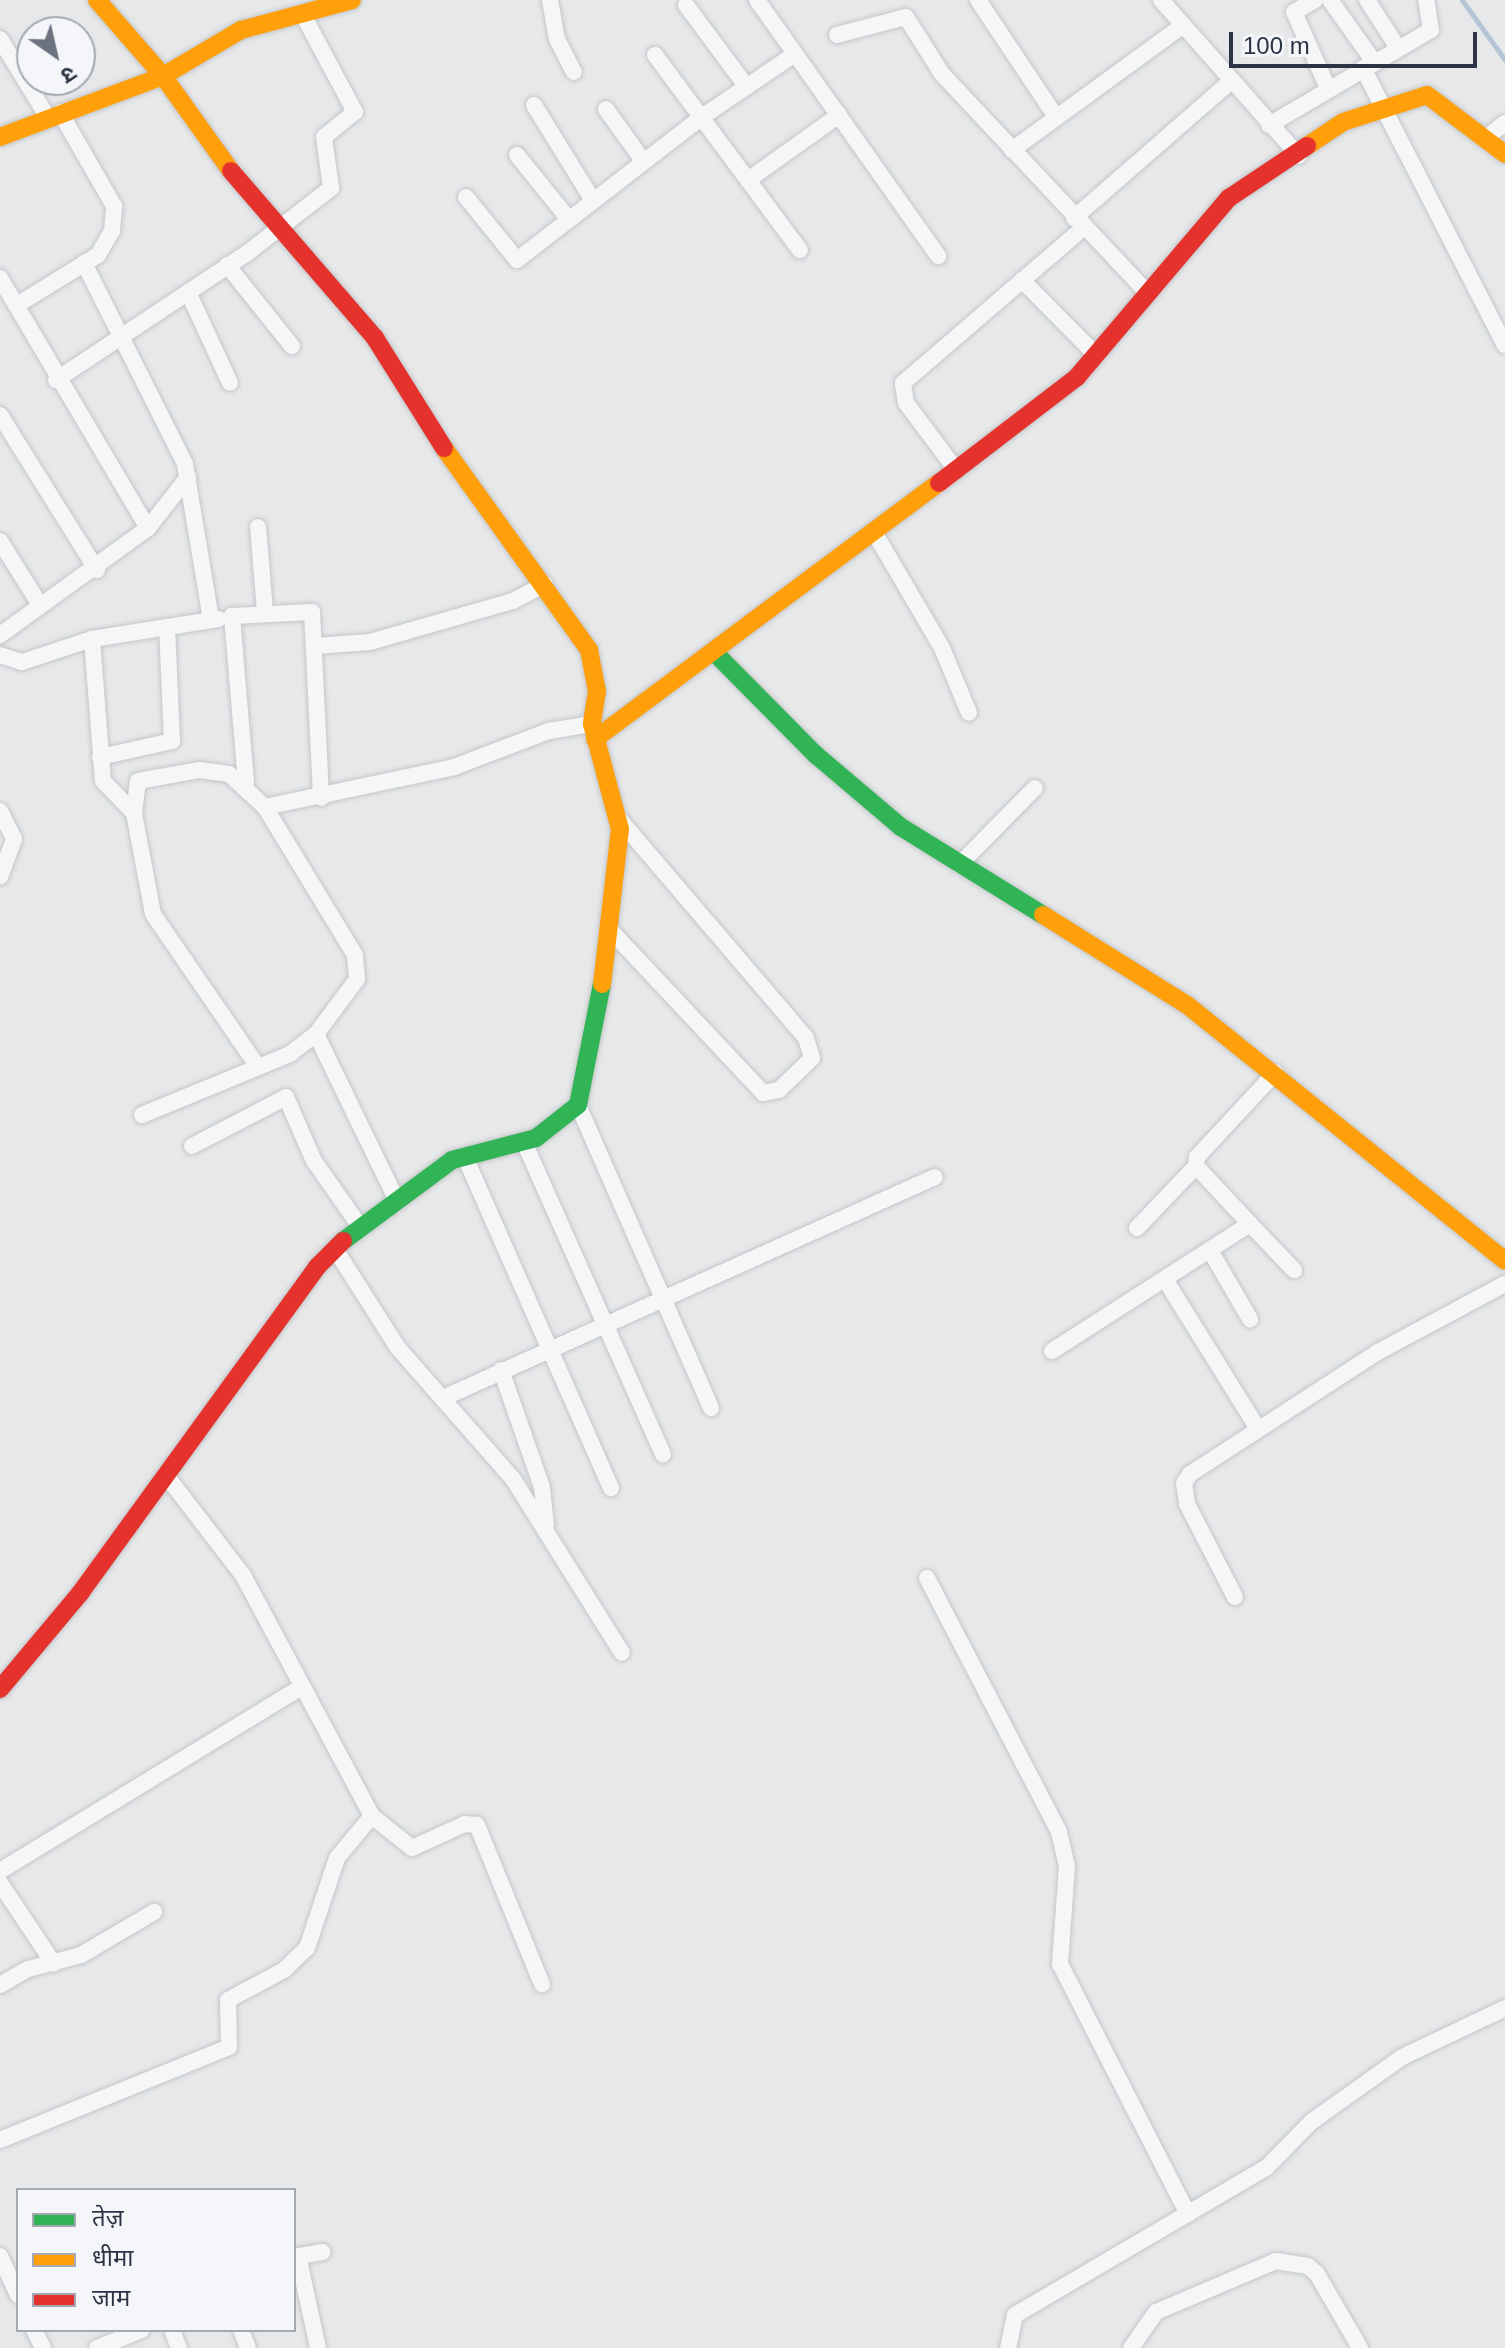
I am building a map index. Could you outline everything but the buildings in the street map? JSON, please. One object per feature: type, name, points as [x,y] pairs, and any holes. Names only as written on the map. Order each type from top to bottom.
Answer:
[{"type":"street","points":[[0,1689],[62,1616],[335,1249],[359,1225],[395,1197],[465,1157],[524,1142],[562,1124],[578,1105],[612,932],[618,818],[594,732],[597,691],[589,650],[545,584],[416,412],[375,338],[279,222],[204,140],[163,76],[97,0]]},
{"type":"street","points":[[0,137],[53,114],[163,76],[241,30],[352,0]]},
{"type":"street","points":[[550,0],[552,25],[574,72]]},
{"type":"street","points":[[757,0],[938,256]]},
{"type":"street","points":[[978,0],[1056,117]]},
{"type":"street","points":[[1161,0],[1230,82],[1299,156]]},
{"type":"street","points":[[1315,0],[1294,12],[1327,86]]},
{"type":"street","points":[[1330,0],[1368,65],[1384,109],[1505,345]]},
{"type":"street","points":[[1367,0],[1398,48]]},
{"type":"street","points":[[1269,125],[1327,86],[1431,30],[1426,0]]},
{"type":"street","points":[[686,5],[747,87]]},
{"type":"street","points":[[56,380],[227,265],[279,222],[331,188],[324,137],[355,112],[302,13]]},
{"type":"street","points":[[837,35],[906,17],[942,74],[1078,223],[1147,292]]},
{"type":"street","points":[[1012,150],[1182,26]]},
{"type":"street","points":[[0,39],[114,206],[109,243],[84,263],[17,305]]},
{"type":"street","points":[[466,197],[517,260],[567,217],[702,117],[795,54]]},
{"type":"street","points":[[655,55],[800,250]]},
{"type":"street","points":[[954,467],[906,403],[903,383],[1022,280],[1078,223],[1230,82]]},
{"type":"street","points":[[265,807],[321,798],[468,763],[549,731],[594,732],[716,654],[954,467],[1077,377],[1229,198],[1299,156],[1343,122],[1427,95],[1487,137],[1505,154]]},
{"type":"street","points":[[534,105],[592,199]]},
{"type":"street","points":[[606,109],[644,162]]},
{"type":"street","points":[[748,180],[839,115]]},
{"type":"street","points":[[1487,137],[1505,123]]},
{"type":"street","points":[[517,155],[567,217]]},
{"type":"street","points":[[84,263],[180,448],[188,477],[211,620]]},
{"type":"street","points":[[227,265],[292,346]]},
{"type":"street","points":[[0,278],[56,380],[148,528]]},
{"type":"street","points":[[1022,280],[1096,355]]},
{"type":"street","points":[[188,292],[230,383]]},
{"type":"street","points":[[0,415],[97,570]]},
{"type":"street","points":[[0,635],[40,605],[97,570],[148,528],[188,477]]},
{"type":"street","points":[[258,527],[265,613]]},
{"type":"street","points":[[874,532],[942,648],[969,713]]},
{"type":"street","points":[[0,541],[40,605]]},
{"type":"street","points":[[315,646],[370,642],[513,601],[545,584]]},
{"type":"street","points":[[0,655],[22,662],[92,639],[232,616],[312,612],[321,798]]},
{"type":"street","points":[[142,1115],[256,1064],[290,1054],[316,1034],[357,979],[359,964],[265,807],[246,783],[232,616]]},
{"type":"street","points":[[100,757],[172,741],[167,627]]},
{"type":"street","points":[[92,639],[105,787],[134,813]]},
{"type":"street","points":[[716,654],[827,764],[901,827],[1142,975],[1275,1073],[1505,1261]]},
{"type":"street","points":[[246,783],[200,770],[138,781],[134,813],[153,914],[256,1064]]},
{"type":"street","points":[[959,865],[1035,788]]},
{"type":"street","points":[[0,811],[14,839],[0,877]]},
{"type":"street","points":[[612,932],[763,1093],[779,1090],[812,1058],[806,1038],[618,818]]},
{"type":"street","points":[[316,1034],[395,1197]]},
{"type":"street","points":[[1137,1228],[1196,1166],[1201,1152],[1275,1073]]},
{"type":"street","points":[[192,1146],[286,1097],[314,1161],[359,1225]]},
{"type":"street","points":[[578,1105],[667,1296],[711,1408]]},
{"type":"street","points":[[524,1142],[602,1325],[663,1454]]},
{"type":"street","points":[[465,1157],[611,1488]]},
{"type":"street","points":[[1196,1166],[1294,1270]]},
{"type":"street","points":[[443,1398],[935,1177]]},
{"type":"street","points":[[1052,1351],[1166,1281],[1250,1224]]},
{"type":"street","points":[[335,1249],[398,1348],[497,1456],[546,1528],[622,1653]]},
{"type":"street","points":[[1211,1252],[1250,1319]]},
{"type":"street","points":[[1166,1281],[1258,1429]]},
{"type":"street","points":[[1235,1597],[1187,1504],[1184,1483],[1258,1429],[1418,1328],[1505,1284]]},
{"type":"street","points":[[501,1370],[542,1487],[546,1528]]},
{"type":"street","points":[[165,1474],[242,1574],[372,1816],[412,1848],[465,1824],[477,1825],[542,1984]]},
{"type":"street","points":[[927,1578],[1059,1832],[1067,1866],[1060,1964],[1188,2214]]},
{"type":"street","points":[[0,1871],[302,1687]]},
{"type":"street","points":[[0,2140],[226,2050],[232,2041],[228,2000],[284,1970],[307,1948],[337,1858],[372,1816]]},
{"type":"street","points":[[0,1883],[54,1964]]},
{"type":"street","points":[[0,1985],[81,1955],[154,1912]]},
{"type":"street","points":[[1008,2348],[1015,2315],[1267,2167],[1311,2122],[1402,2057],[1505,2008]]},
{"type":"street","points":[[318,2348],[296,2257],[323,2252]]},
{"type":"street","points":[[0,2256],[16,2291]]},
{"type":"street","points":[[1131,2348],[1156,2312],[1182,2297],[1276,2261],[1293,2261],[1308,2266],[1329,2289],[1360,2348]]},
{"type":"street","points":[[105,2346],[137,2332]]},
{"type":"waterway","points":[[1462,0],[1505,60]]},
{"type":"traffic: fast","points":[[716,654],[816,755],[901,827],[1043,915]]},
{"type":"traffic: fast","points":[[343,1241],[452,1160],[536,1138],[578,1105],[602,984]]},
{"type":"traffic: slow","points":[[97,0],[163,76],[231,171]]},
{"type":"traffic: slow","points":[[0,137],[163,76],[241,30],[352,0]]},
{"type":"traffic: slow","points":[[1307,146],[1343,122],[1427,95],[1505,154]]},
{"type":"traffic: slow","points":[[444,448],[589,650],[597,691],[592,724],[620,829],[602,984]]},
{"type":"traffic: slow","points":[[595,739],[939,483]]},
{"type":"traffic: slow","points":[[1043,915],[1187,1005],[1505,1261]]},
{"type":"traffic: jam","points":[[939,483],[1077,377],[1229,198],[1307,146]]},
{"type":"traffic: jam","points":[[231,171],[375,338],[444,448]]},
{"type":"traffic: jam","points":[[0,1689],[81,1592],[317,1267],[343,1241]]}]
